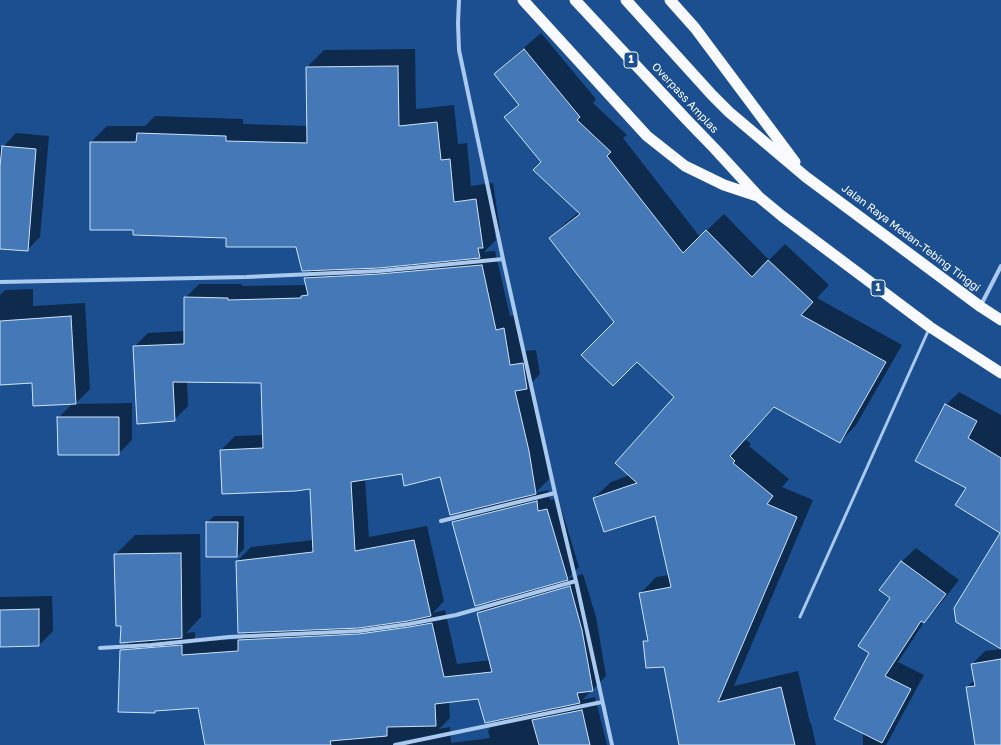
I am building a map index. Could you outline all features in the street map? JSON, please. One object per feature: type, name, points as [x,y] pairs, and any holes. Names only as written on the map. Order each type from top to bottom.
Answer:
[{"type":"highway","points":[[523,0],[647,136],[686,166],[724,185],[759,197]]},
{"type":"highway","name":"Overpass Amplas","points":[[575,0],[759,197]]},
{"type":"highway","name":"Overpass Amplas","points":[[626,0],[729,112],[806,177]]},
{"type":"highway","points":[[670,0],[695,28],[806,177]]},
{"type":"highway","name":"Jalan Raya Medan-Tebing Tinggi","points":[[806,177],[981,307],[1001,320]]},
{"type":"highway","name":"1","points":[[759,197],[782,216],[930,327],[1001,373]]},
{"type":"street","points":[[459,0],[459,50],[503,260],[612,745]]},
{"type":"street","points":[[0,282],[246,277],[379,271],[503,260]]},
{"type":"street","points":[[981,307],[1001,266]]},
{"type":"street","points":[[441,521],[555,493]]},
{"type":"street","points":[[100,648],[151,645],[229,637],[359,630],[402,625],[456,615],[576,581]]},
{"type":"street","points":[[395,745],[602,702]]},
{"type":"lane","points":[[800,617],[930,327]]},
{"type":"building","points":[[524,49],[580,117],[577,120],[611,152],[607,156],[683,253],[706,230],[752,277],[768,260],[813,302],[801,315],[886,362],[840,443],[774,407],[730,456],[735,461],[733,463],[773,496],[767,504],[797,517],[718,702],[781,687],[795,745],[679,745],[664,667],[646,668],[643,641],[648,641],[639,593],[671,587],[655,516],[604,532],[593,498],[637,483],[615,463],[674,397],[637,362],[613,386],[581,355],[614,322],[549,238],[580,214],[533,170],[541,162],[504,117],[519,105],[494,74]]},
{"type":"building","points":[[398,66],[399,126],[437,122],[441,160],[450,159],[454,202],[476,199],[483,248],[478,248],[480,258],[379,268],[302,271],[296,247],[226,247],[226,238],[133,235],[133,230],[90,230],[90,142],[136,142],[137,133],[226,136],[226,141],[307,143],[306,67]]},
{"type":"building","points":[[2,146],[36,149],[28,251],[0,249],[0,166]]},
{"type":"building","points":[[482,265],[496,330],[504,328],[510,365],[523,363],[527,389],[515,391],[529,451],[536,494],[450,515],[440,477],[404,486],[402,474],[351,482],[355,551],[414,540],[431,616],[359,628],[238,633],[236,561],[313,552],[310,489],[296,491],[222,494],[220,450],[263,448],[261,383],[173,382],[175,421],[137,424],[133,346],[184,344],[184,297],[228,298],[228,300],[301,298],[301,296],[308,295],[304,278],[379,274]]},
{"type":"building","points":[[71,316],[76,404],[33,406],[32,383],[0,385],[0,321]]},
{"type":"building","points":[[945,404],[977,421],[968,438],[1001,458],[1001,649],[956,622],[954,608],[1000,533],[955,505],[966,488],[915,461]]},
{"type":"building","points":[[57,417],[119,417],[119,455],[58,455]]},
{"type":"building","points":[[537,501],[538,511],[547,509],[568,580],[475,606],[452,522]]},
{"type":"building","points":[[206,522],[238,522],[237,557],[206,557]]},
{"type":"building","points":[[181,553],[182,638],[120,643],[121,626],[116,626],[114,554]]},
{"type":"building","points":[[901,561],[946,594],[924,623],[921,621],[885,676],[911,689],[882,743],[834,719],[869,653],[858,646],[890,598],[879,590]]},
{"type":"building","points":[[570,586],[582,630],[593,691],[577,693],[580,703],[485,723],[478,699],[435,704],[436,726],[387,727],[387,736],[330,741],[331,745],[205,745],[198,708],[155,711],[155,713],[118,712],[120,650],[182,645],[182,655],[238,651],[238,640],[359,634],[432,623],[444,677],[492,672],[477,613]]},
{"type":"building","points":[[39,609],[39,646],[0,647],[0,610]]},
{"type":"building","points":[[1001,659],[1001,745],[975,745],[966,687],[975,686],[971,664]]},
{"type":"building","points":[[582,710],[590,745],[539,745],[532,720]]}]
